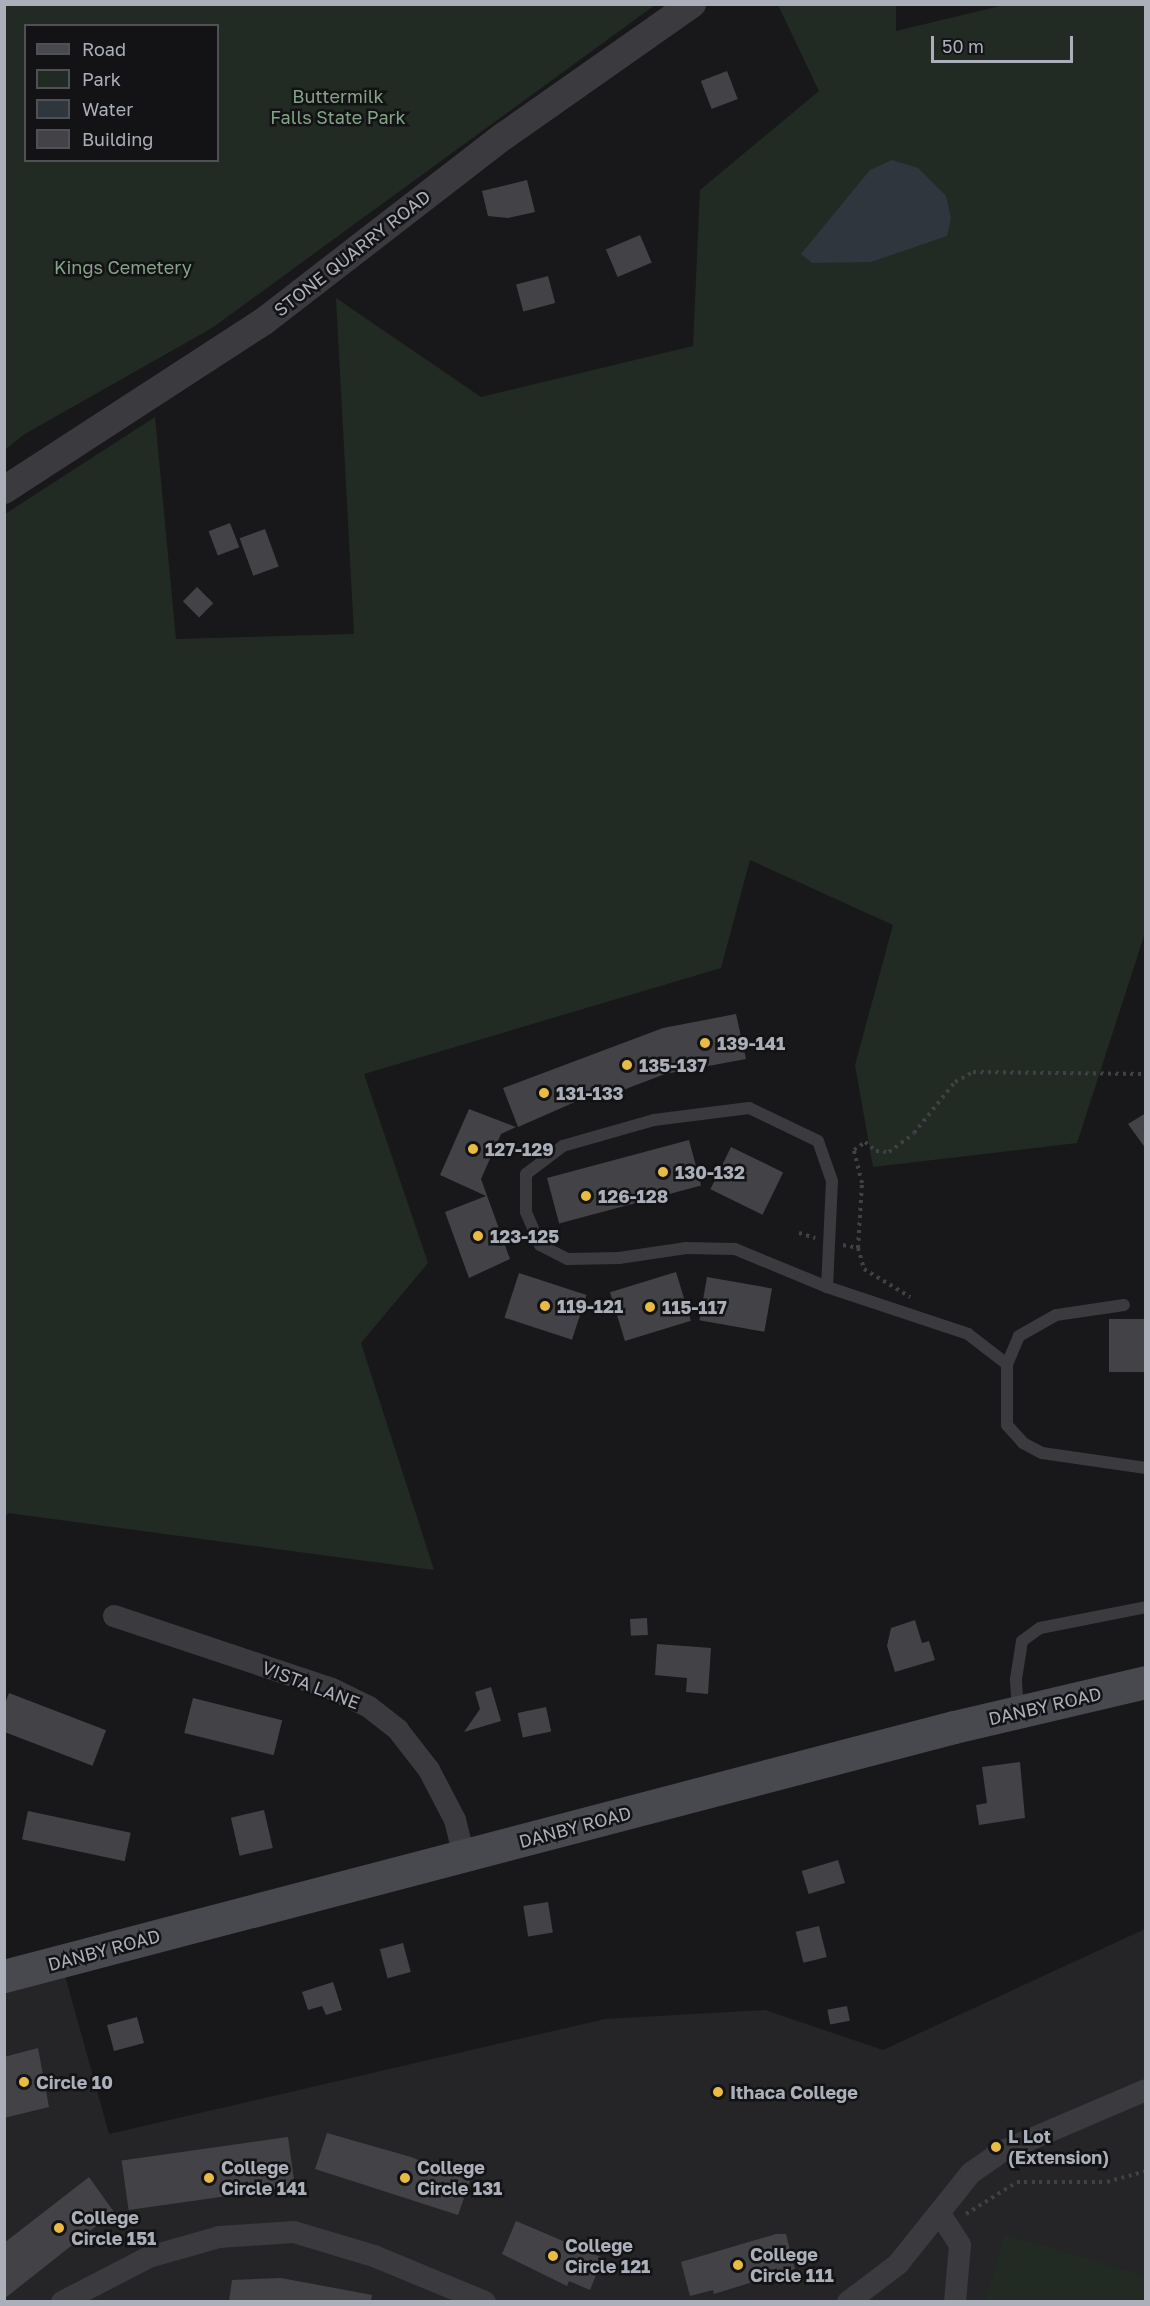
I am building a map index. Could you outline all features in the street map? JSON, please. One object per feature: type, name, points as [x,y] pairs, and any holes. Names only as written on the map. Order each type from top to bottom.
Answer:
[{"type":"main road","name":"DANBY ROAD","points":[[4,1976],[1018,1712],[1146,1682]]},
{"type":"street","name":"STONE QUARRY ROAD","points":[[4,490],[263,322],[504,136],[692,4]]},
{"type":"street","name":"VISTA LANE","points":[[114,1616],[332,1689],[369,1707],[398,1730],[429,1770],[455,1820],[464,1857]]},
{"type":"street","points":[[848,2301],[898,2264],[944,2221],[972,2173],[1003,2151],[1146,2090]]},
{"type":"street","points":[[944,2221],[960,2245],[955,2301]]},
{"type":"street","points":[[62,2301],[149,2257],[219,2237],[294,2232],[374,2256],[485,2301]]},
{"type":"lane","points":[[827,1287],[832,1243],[832,1181],[818,1141],[749,1108],[654,1120],[562,1146],[526,1174],[526,1212],[540,1245],[568,1259],[619,1258],[686,1248],[735,1249],[827,1287],[968,1334],[1007,1364]]},
{"type":"lane","points":[[1124,1305],[1056,1315],[1018,1336],[1007,1364],[1007,1425],[1023,1443],[1042,1453],[1146,1468]]},
{"type":"lane","points":[[1018,1712],[1016,1678],[1022,1641],[1040,1628],[1146,1607]]},
{"type":"path","points":[[913,1298],[864,1269],[858,1248],[862,1183],[854,1150],[865,1142],[876,1151],[888,1152],[915,1133],[955,1082],[973,1072],[1146,1074]]},
{"type":"path","points":[[799,1233],[858,1248]]},
{"type":"path","points":[[944,2221],[1017,2182],[1107,2182],[1146,2171]]},
{"type":"shaded area","name":"Ithaca College","points":[[1145,1929],[1145,2301],[5,2302],[5,1976],[61,1961],[109,2134],[605,2019],[765,2010],[883,2050]]},
{"type":"green space","points":[[5,4],[655,4],[212,328],[23,435],[5,450]]},
{"type":"green space","points":[[778,5],[896,5],[896,31],[1004,5],[1145,5],[1145,933],[1077,1143],[873,1167],[855,1065],[893,925],[750,860],[721,968],[364,1074],[428,1263],[361,1343],[434,1570],[8,1513],[5,1518],[5,514],[155,417],[176,639],[354,634],[336,298],[481,397],[693,346],[700,190],[819,91]]},
{"type":"green space","points":[[1005,2234],[1145,2276],[1145,2301],[985,2301]]},
{"type":"water","points":[[892,160],[918,168],[946,196],[951,218],[947,236],[871,262],[812,263],[801,254],[870,170]]},
{"type":"building","points":[[727,71],[738,99],[712,109],[701,81]]},
{"type":"building","points":[[527,180],[535,212],[508,218],[488,216],[482,191]]},
{"type":"building","points":[[640,235],[652,263],[618,277],[606,249]]},
{"type":"building","points":[[548,276],[555,303],[523,312],[516,285]]},
{"type":"building","points":[[230,523],[239,547],[218,556],[209,531]]},
{"type":"building","points":[[265,529],[279,567],[253,576],[240,538]]},
{"type":"building","points":[[197,587],[213,603],[199,617],[183,601]]},
{"type":"building","points":[[736,1014],[746,1059],[665,1074],[602,1098],[600,1091],[518,1127],[503,1088],[663,1028]]},
{"type":"building","points":[[469,1109],[516,1127],[501,1134],[481,1179],[510,1259],[469,1278],[445,1212],[486,1196],[440,1175]]},
{"type":"building","points":[[1146,1113],[1146,1149],[1128,1124]]},
{"type":"building","points":[[689,1140],[701,1185],[559,1223],[547,1178]]},
{"type":"building","points":[[731,1147],[783,1172],[763,1215],[710,1189]]},
{"type":"building","name":"115-117","points":[[676,1272],[691,1321],[625,1341],[610,1292]]},
{"type":"building","name":"119-121","points":[[519,1273],[587,1295],[572,1340],[504,1318]]},
{"type":"building","points":[[707,1277],[772,1288],[764,1332],[699,1320]]},
{"type":"building","points":[[1109,1319],[1146,1319],[1146,1372],[1109,1372]]},
{"type":"building","points":[[647,1618],[648,1635],[631,1636],[630,1619]]},
{"type":"building","points":[[915,1620],[922,1643],[929,1641],[935,1660],[895,1672],[887,1646],[891,1628]]},
{"type":"building","points":[[657,1644],[711,1648],[708,1694],[686,1692],[687,1678],[655,1675]]},
{"type":"building","points":[[491,1687],[501,1721],[464,1732],[480,1709],[475,1692]]},
{"type":"building","points":[[9,1693],[106,1730],[92,1766],[4,1732],[4,1706]]},
{"type":"building","points":[[193,1698],[282,1720],[274,1755],[184,1733]]},
{"type":"building","points":[[546,1707],[551,1731],[523,1737],[518,1713]]},
{"type":"building","points":[[1020,1762],[1025,1818],[979,1825],[976,1805],[987,1803],[982,1767]]},
{"type":"building","points":[[264,1810],[273,1848],[240,1856],[231,1818]]},
{"type":"building","points":[[28,1811],[131,1833],[125,1861],[22,1839]]},
{"type":"building","points":[[838,1860],[845,1883],[809,1894],[802,1871]]},
{"type":"building","points":[[548,1902],[553,1933],[528,1937],[523,1906]]},
{"type":"building","points":[[819,1926],[827,1957],[803,1963],[796,1932]]},
{"type":"building","points":[[403,1943],[411,1972],[388,1978],[380,1949]]},
{"type":"building","points":[[333,1982],[342,2010],[326,2015],[322,2006],[308,2010],[302,1992]]},
{"type":"building","points":[[847,2006],[850,2021],[830,2025],[827,2010]]},
{"type":"building","points":[[137,2017],[144,2043],[114,2051],[107,2025]]},
{"type":"building","name":"Circle 10","points":[[38,2048],[49,2107],[4,2118],[4,2057]]},
{"type":"building","name":"College Circle 131","points":[[327,2133],[411,2157],[470,2181],[458,2215],[315,2169]]},
{"type":"building","name":"College Circle 141","points":[[288,2137],[295,2187],[129,2210],[122,2160]]},
{"type":"building","name":"College Circle 151","points":[[89,2177],[114,2212],[4,2299],[4,2243]]},
{"type":"building","name":"College Circle 121","points":[[516,2221],[603,2258],[590,2290],[569,2281],[567,2286],[502,2254]]},
{"type":"building","name":"College Circle 111","points":[[776,2234],[786,2234],[795,2269],[714,2294],[713,2290],[690,2296],[681,2262]]},
{"type":"building","points":[[281,2278],[372,2295],[371,2301],[229,2301],[232,2280]]},
{"type":"place","name":"139-141","points":[[705,1043]]},
{"type":"place","name":"135-137","points":[[627,1065]]},
{"type":"place","name":"131-133","points":[[544,1093]]},
{"type":"place","name":"127-129","points":[[473,1149]]},
{"type":"place","name":"130-132","points":[[663,1172]]},
{"type":"place","name":"126-128","points":[[586,1196]]},
{"type":"place","name":"123-125","points":[[478,1236]]},
{"type":"place","name":"119-121","points":[[545,1306]]},
{"type":"place","name":"115-117","points":[[650,1307]]},
{"type":"place","name":"Circle 10","points":[[24,2082]]},
{"type":"place","name":"Ithaca College","points":[[718,2092]]},
{"type":"place","name":"L Lot (Extension)","points":[[996,2147]]},
{"type":"place","name":"College Circle 141","points":[[209,2178]]},
{"type":"place","name":"College Circle 131","points":[[405,2178]]},
{"type":"place","name":"College Circle 151","points":[[59,2228]]},
{"type":"place","name":"College Circle 121","points":[[553,2256]]},
{"type":"place","name":"College Circle 111","points":[[738,2265]]},
{"type":"park label","name":"Buttermilk Falls State Park","points":[[338,107]]},
{"type":"park label","name":"Kings Cemetery","points":[[123,267]]}]
